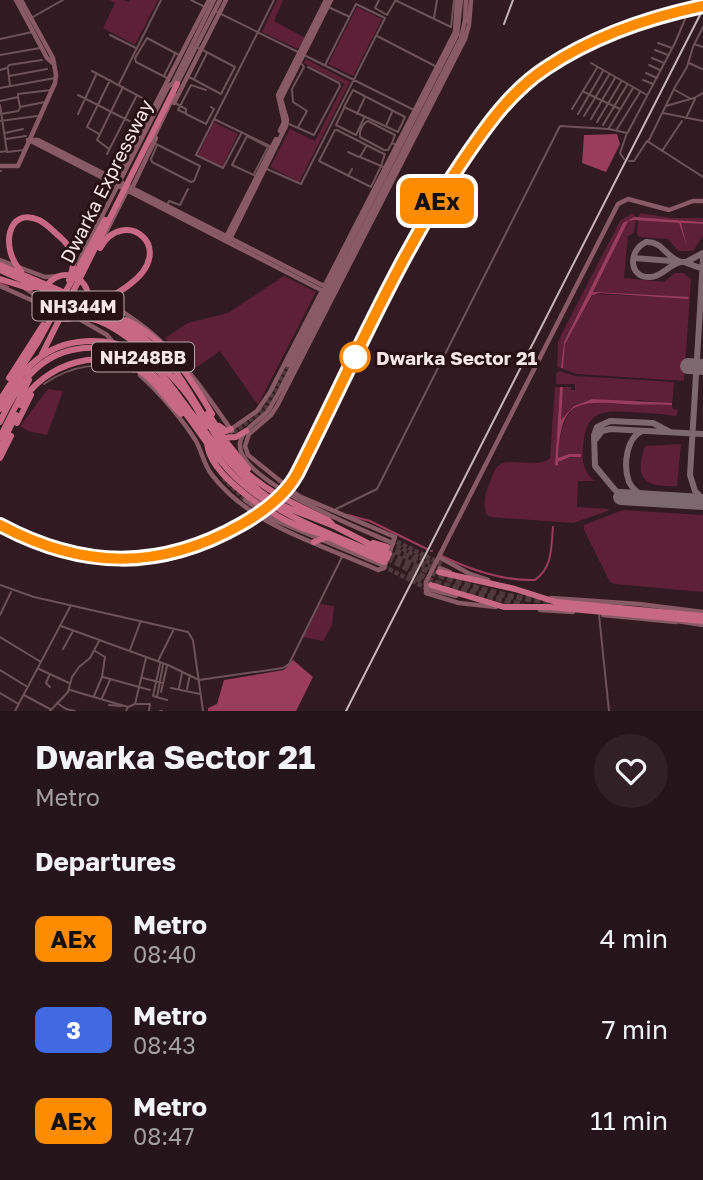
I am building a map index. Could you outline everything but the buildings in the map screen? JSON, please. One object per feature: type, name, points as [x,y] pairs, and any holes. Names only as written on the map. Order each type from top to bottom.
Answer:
[{"type":"highway","name":"Dwarka Expressway","points":[[0,437],[87,267],[159,115],[170,80]]},
{"type":"highway","name":"Dwarka Expressway","points":[[0,397],[66,292],[159,115]]},
{"type":"highway","points":[[36,284],[33,277],[7,260],[2,249],[5,231],[21,218],[33,218],[43,222],[71,247],[74,264],[66,292]]},
{"type":"highway","points":[[75,299],[104,300],[123,289],[146,269],[150,261],[149,248],[142,236],[131,230],[122,230],[108,236],[87,267]]},
{"type":"highway","name":"NH344M","points":[[0,262],[36,284],[115,324],[151,350],[181,387]]},
{"type":"highway","name":"NH344M","points":[[0,275],[36,284],[75,299],[138,332],[163,354],[258,489],[273,491],[328,520],[327,536]]},
{"type":"highway","points":[[0,397],[47,307],[47,288],[60,276],[72,276],[81,281],[88,296],[144,333],[175,364],[223,439],[238,440],[246,430]]},
{"type":"highway","points":[[77,316],[85,308],[88,296]]},
{"type":"highway","points":[[47,307],[62,319],[77,316],[99,321],[134,342],[158,362],[181,387],[205,424],[217,432],[231,429]]},
{"type":"highway","points":[[104,312],[132,323],[156,339],[184,370],[207,407],[217,432]]},
{"type":"highway","points":[[0,458],[38,378],[62,319]]},
{"type":"highway","name":"NH248BB","points":[[0,409],[26,369],[53,349],[85,342],[107,342],[122,346],[149,361],[229,462],[294,518],[327,536],[387,552]]},
{"type":"highway","name":"NH248BB","points":[[0,422],[19,388],[38,366],[56,355],[85,348],[121,352],[136,359],[152,372],[224,467],[258,489]]},
{"type":"highway","points":[[0,448],[21,403],[35,385],[60,367],[81,361],[114,361],[140,371],[155,383],[179,413],[186,416]]},
{"type":"highway","points":[[205,424],[209,454],[242,491],[273,513],[327,536]]},
{"type":"highway","points":[[358,545],[387,552]]},
{"type":"highway","points":[[440,568],[561,603],[703,619]]},
{"type":"highway","points":[[430,587],[504,607],[549,607],[677,620],[703,619]]},
{"type":"street","points":[[1,169],[18,166],[27,138],[56,78],[55,64],[18,0]]},
{"type":"street","points":[[29,19],[63,0]]},
{"type":"street","points":[[119,85],[161,0]]},
{"type":"street","points":[[191,0],[416,111]]},
{"type":"street","points":[[209,0],[212,10]]},
{"type":"street","points":[[129,189],[155,144],[187,76],[214,0]]},
{"type":"street","points":[[72,276],[117,182],[168,87],[178,54],[220,0]]},
{"type":"street","points":[[81,281],[173,99],[170,80],[212,10],[226,0]]},
{"type":"street","points":[[242,132],[223,168],[195,153],[274,0]]},
{"type":"street","points":[[255,175],[263,167],[283,125],[278,95],[329,0]]},
{"type":"street","points":[[227,240],[287,122],[281,99],[329,0]]},
{"type":"street","points":[[379,0],[375,8],[387,15],[395,0],[456,27]]},
{"type":"street","points":[[434,19],[437,0]]},
{"type":"street","points":[[246,430],[267,412],[290,371],[465,39],[467,21],[462,0]]},
{"type":"street","points":[[326,290],[456,27],[462,0]]},
{"type":"street","points":[[624,159],[620,153],[627,132],[662,71],[693,0]]},
{"type":"street","points":[[263,167],[301,184],[385,20],[384,17],[356,4],[325,65]]},
{"type":"street","points":[[328,6],[349,17]]},
{"type":"street","points":[[29,19],[47,58],[55,64]]},
{"type":"street","points":[[231,429],[257,411],[263,403],[326,290],[461,37],[467,21]]},
{"type":"street","points":[[342,106],[397,132],[416,111],[456,27]]},
{"type":"street","points":[[629,161],[634,161],[643,144],[648,142],[703,28]]},
{"type":"street","points":[[0,39],[33,32]]},
{"type":"street","points":[[110,35],[137,48]]},
{"type":"street","points":[[376,36],[436,66]]},
{"type":"street","points":[[170,80],[136,62],[135,58],[147,38],[178,54]]},
{"type":"street","points":[[658,43],[673,48]]},
{"type":"street","points":[[694,44],[703,47]]},
{"type":"street","points":[[187,76],[222,94],[234,66],[199,47]]},
{"type":"street","points":[[170,80],[199,47]]},
{"type":"street","points":[[0,55],[42,48]]},
{"type":"street","points":[[655,50],[669,55]]},
{"type":"street","points":[[193,79],[208,52]]},
{"type":"street","points":[[652,58],[665,63]]},
{"type":"street","points":[[0,69],[42,60]]},
{"type":"street","points":[[298,128],[307,111],[292,100],[292,89],[304,66],[299,62]]},
{"type":"street","points":[[688,62],[702,69]]},
{"type":"street","points":[[591,63],[649,94]]},
{"type":"street","points":[[649,65],[662,71]]},
{"type":"street","points":[[200,66],[204,68]]},
{"type":"street","points":[[287,122],[314,135],[340,84],[308,67]]},
{"type":"street","points":[[572,109],[598,67]]},
{"type":"street","points":[[7,68],[10,86]]},
{"type":"street","points":[[9,76],[47,69]]},
{"type":"street","points":[[578,114],[603,70]]},
{"type":"street","points":[[92,71],[148,101]]},
{"type":"street","points":[[646,73],[658,78]]},
{"type":"street","points":[[78,114],[97,74]]},
{"type":"street","points":[[584,116],[610,74]]},
{"type":"street","points":[[591,119],[615,77]]},
{"type":"street","points":[[0,88],[56,78]]},
{"type":"street","points":[[100,134],[87,127],[110,80]]},
{"type":"street","points":[[643,80],[654,85]]},
{"type":"street","points":[[597,122],[622,81]]},
{"type":"street","points":[[603,125],[628,84]]},
{"type":"street","points":[[1,114],[19,111],[17,85]]},
{"type":"street","points":[[180,106],[191,85],[206,90]]},
{"type":"street","points":[[109,149],[97,141],[123,87]]},
{"type":"street","points":[[609,129],[634,88]]},
{"type":"street","points":[[674,89],[691,99]]},
{"type":"street","points":[[7,151],[0,103],[18,96],[52,90]]},
{"type":"street","points":[[365,117],[356,135],[336,125],[342,106],[353,90],[405,117],[404,125],[326,290],[271,415],[248,433],[245,443],[252,459],[292,491],[379,537],[387,552]]},
{"type":"street","points":[[617,130],[640,91]]},
{"type":"street","points":[[583,92],[621,110]]},
{"type":"street","points":[[665,106],[703,93]]},
{"type":"street","points":[[78,95],[145,128]]},
{"type":"street","points":[[107,154],[137,95]]},
{"type":"street","points":[[185,96],[191,96]]},
{"type":"street","points":[[357,114],[365,96]]},
{"type":"street","points":[[661,151],[695,103],[695,97]]},
{"type":"street","points":[[20,107],[46,102]]},
{"type":"street","points":[[174,103],[186,108],[186,114],[206,124],[213,115]]},
{"type":"street","points":[[385,127],[393,111]]},
{"type":"street","points":[[662,112],[684,119],[703,121]]},
{"type":"street","points":[[1,120],[40,115]]},
{"type":"street","points":[[213,115],[272,147]]},
{"type":"street","points":[[317,116],[323,119]]},
{"type":"street","points":[[368,121],[395,135],[394,144],[384,150],[360,136],[365,122],[368,121]]},
{"type":"street","points":[[335,515],[377,489],[560,126],[627,132]]},
{"type":"street","points":[[0,144],[5,138],[23,129]]},
{"type":"street","points":[[334,131],[367,145],[386,154],[383,166],[371,187],[319,161],[334,131]]},
{"type":"street","points":[[227,240],[268,147],[247,136],[232,165],[255,175]]},
{"type":"street","points":[[0,137],[27,138],[326,290]]},
{"type":"street","points":[[648,142],[703,177]]},
{"type":"street","points":[[155,144],[200,166],[193,182],[151,162],[155,144]]},
{"type":"street","points":[[360,158],[367,145]]},
{"type":"street","points":[[0,152],[24,150]]},
{"type":"street","points":[[348,152],[383,166]]},
{"type":"street","points":[[348,177],[352,169]]},
{"type":"street","points":[[129,189],[227,240]]},
{"type":"street","points":[[166,206],[169,201],[180,205],[188,189]]},
{"type":"street","points":[[504,607],[459,603],[426,593],[426,582],[618,204],[628,199],[669,210],[693,201],[703,201]]},
{"type":"street","points":[[0,262],[46,277],[60,276]]},
{"type":"street","points":[[0,275],[47,307]]},
{"type":"street","points":[[0,286],[47,307]]},
{"type":"street","points":[[77,316],[107,335],[191,435],[207,468],[233,497],[271,524],[327,536],[344,554],[382,570],[395,542],[394,537],[294,498],[267,481],[243,458],[238,440],[231,429],[186,367],[162,340],[134,318],[88,296]]},
{"type":"street","points":[[44,384],[63,372],[82,366],[105,366],[139,373]]},
{"type":"street","points":[[245,500],[272,519],[387,552]]},
{"type":"street","points":[[61,626],[168,665],[199,680],[287,666],[344,554]]},
{"type":"street","points":[[439,557],[470,574],[550,597],[635,604],[703,619]]},
{"type":"street","points":[[0,585],[11,591],[191,635],[203,711]]},
{"type":"street","points":[[0,615],[11,591]]},
{"type":"street","points":[[15,711],[71,605]]},
{"type":"street","points":[[599,613],[610,711]]},
{"type":"street","points":[[130,651],[140,623]]},
{"type":"street","points":[[63,649],[74,630]]},
{"type":"street","points":[[161,692],[161,663],[174,630]]},
{"type":"street","points":[[0,637],[41,662]]},
{"type":"street","points":[[24,695],[50,710],[69,689],[69,683],[77,669],[90,658],[100,640]]},
{"type":"street","points":[[94,651],[105,656],[102,677],[94,696]]},
{"type":"street","points":[[135,704],[146,657]]},
{"type":"street","points":[[167,700],[153,696],[168,665]]},
{"type":"street","points":[[38,669],[69,683]]},
{"type":"street","points":[[0,670],[27,687]]},
{"type":"street","points":[[178,689],[183,671]]},
{"type":"street","points":[[50,675],[46,683],[50,687]]},
{"type":"street","points":[[186,690],[190,675]]},
{"type":"street","points":[[102,677],[150,690]]},
{"type":"street","points":[[142,677],[160,683]]},
{"type":"street","points":[[102,698],[110,679]]},
{"type":"street","points":[[171,688],[201,695]]},
{"type":"street","points":[[69,689],[102,698],[127,709],[135,704],[149,704],[149,711]]},
{"type":"street","points":[[0,693],[19,704]]},
{"type":"street","points":[[57,702],[75,711]]},
{"type":"street","points":[[109,705],[121,705]]},
{"type":"shaded area","points":[[110,0],[158,0],[135,45],[103,28],[115,3]]},
{"type":"shaded area","points":[[277,0],[283,0],[274,21],[305,38],[298,49],[262,32]]},
{"type":"shaded area","points":[[357,7],[382,19],[353,76],[328,64]]},
{"type":"shaded area","points":[[306,59],[350,82],[299,182],[270,167],[290,129],[315,141],[344,84],[304,63]]},
{"type":"shaded area","points":[[214,122],[238,134],[222,167],[198,155]]},
{"type":"shaded area","points":[[617,134],[620,144],[606,172],[582,163],[584,135]]},
{"type":"shaded area","points":[[632,213],[636,217],[634,233],[628,236],[624,278],[664,282],[675,273],[683,273],[691,279],[684,381],[577,374],[557,367],[561,335],[620,221]],"holes":[[[634,217],[635,220],[629,220],[624,226],[593,293],[688,298],[593,294],[565,344],[562,368],[564,342],[623,223]]]},
{"type":"shaded area","points":[[641,213],[672,218],[703,218],[703,222],[639,218],[679,223],[688,250],[681,223],[703,224],[703,236],[693,251],[678,251],[668,239],[639,237],[638,216]]},
{"type":"shaded area","points":[[634,217],[703,224],[681,223],[688,250],[679,223],[628,221],[593,292],[689,297],[600,293],[592,295],[565,344],[561,368],[564,342],[623,223]]},
{"type":"shaded area","points":[[284,276],[316,292],[258,405],[220,351],[191,371],[165,338],[188,323],[228,313]]},
{"type":"shaded area","points":[[559,371],[575,376],[674,382],[672,405],[673,409],[678,410],[677,415],[610,412],[602,413],[591,420],[585,436],[583,457],[585,469],[594,481],[578,481],[577,507],[609,509],[608,511],[573,523],[491,517],[486,514],[485,498],[497,467],[508,462],[537,463],[550,458],[555,387],[560,387],[571,387],[571,390],[575,390],[575,384],[556,384],[556,374]],"holes":[[[560,387],[563,388],[560,422],[574,406],[592,399],[672,404],[584,403],[569,414],[565,422],[558,459],[566,455],[581,454],[581,457],[564,458],[555,465]]]},
{"type":"shaded area","points":[[560,387],[563,387],[561,420],[574,406],[592,399],[672,405],[580,405],[566,417],[558,458],[569,454],[581,454],[581,457],[570,457],[558,462],[558,466],[555,465]]},
{"type":"shaded area","points":[[48,389],[63,391],[47,435],[28,431],[20,426]]},
{"type":"shaded area","points":[[681,444],[677,486],[656,485],[644,479],[641,466],[645,446]]},
{"type":"shaded area","points":[[623,510],[703,515],[703,592],[610,582],[584,525]]},
{"type":"shaded area","points":[[320,604],[334,606],[332,625],[323,641],[303,637]]},
{"type":"shaded area","points":[[293,660],[313,677],[296,711],[208,711],[208,708],[217,704],[224,680],[284,670]]},
{"type":"waterway","points":[[0,283],[8,287]]},
{"type":"waterway","points":[[51,307],[62,311]]},
{"type":"waterway","points":[[348,515],[370,521],[427,549]]},
{"type":"waterway","points":[[442,556],[487,574],[535,580],[548,563],[553,527]]},
{"type":"taxiway","points":[[646,242],[657,244],[681,262],[655,276],[638,274],[633,263],[634,257],[636,251],[646,242]]},
{"type":"taxiway","points":[[686,262],[703,253]]},
{"type":"taxiway","points":[[634,258],[684,262],[703,269]]},
{"type":"taxiway","points":[[703,259],[690,475],[695,491],[703,499]]},
{"type":"taxiway","points":[[627,497],[615,490],[595,466],[594,435],[597,427],[610,421],[653,423],[670,432]]},
{"type":"taxiway","points":[[596,439],[602,431],[610,429],[703,434]]},
{"type":"taxiway","points":[[643,431],[633,439],[627,453],[626,468],[629,482],[636,492],[646,498]]},
{"type":"runway","points":[[688,366],[703,367]]},
{"type":"runway","points":[[621,497],[703,502]]},
{"type":"tunnel","points":[[228,436],[265,409],[288,365]]},
{"type":"tunnel","points":[[223,478],[245,500]]},
{"type":"tunnel","points":[[391,539],[442,564]]},
{"type":"tunnel","points":[[391,543],[440,568]]},
{"type":"tunnel","points":[[387,547],[436,570]]},
{"type":"tunnel","points":[[389,554],[467,585],[508,596],[550,601]]},
{"type":"tunnel","points":[[387,558],[434,582],[523,605]]},
{"type":"tunnel","points":[[383,566],[428,589]]},
{"type":"tunnel","points":[[408,574],[429,584]]},
{"type":"railway","points":[[504,24],[513,0]]},
{"type":"railway","points":[[346,711],[703,9]]},
{"type":"metro line","name":"AEx","points":[[0,525],[28,540],[60,551],[97,559],[131,560],[177,552],[227,533],[247,521],[278,498],[292,483],[402,260],[445,186],[495,113],[543,70],[596,38],[665,15],[703,6]]},
{"type":"place","name":"Dwarka Sector 21","points":[[355,357]]}]
